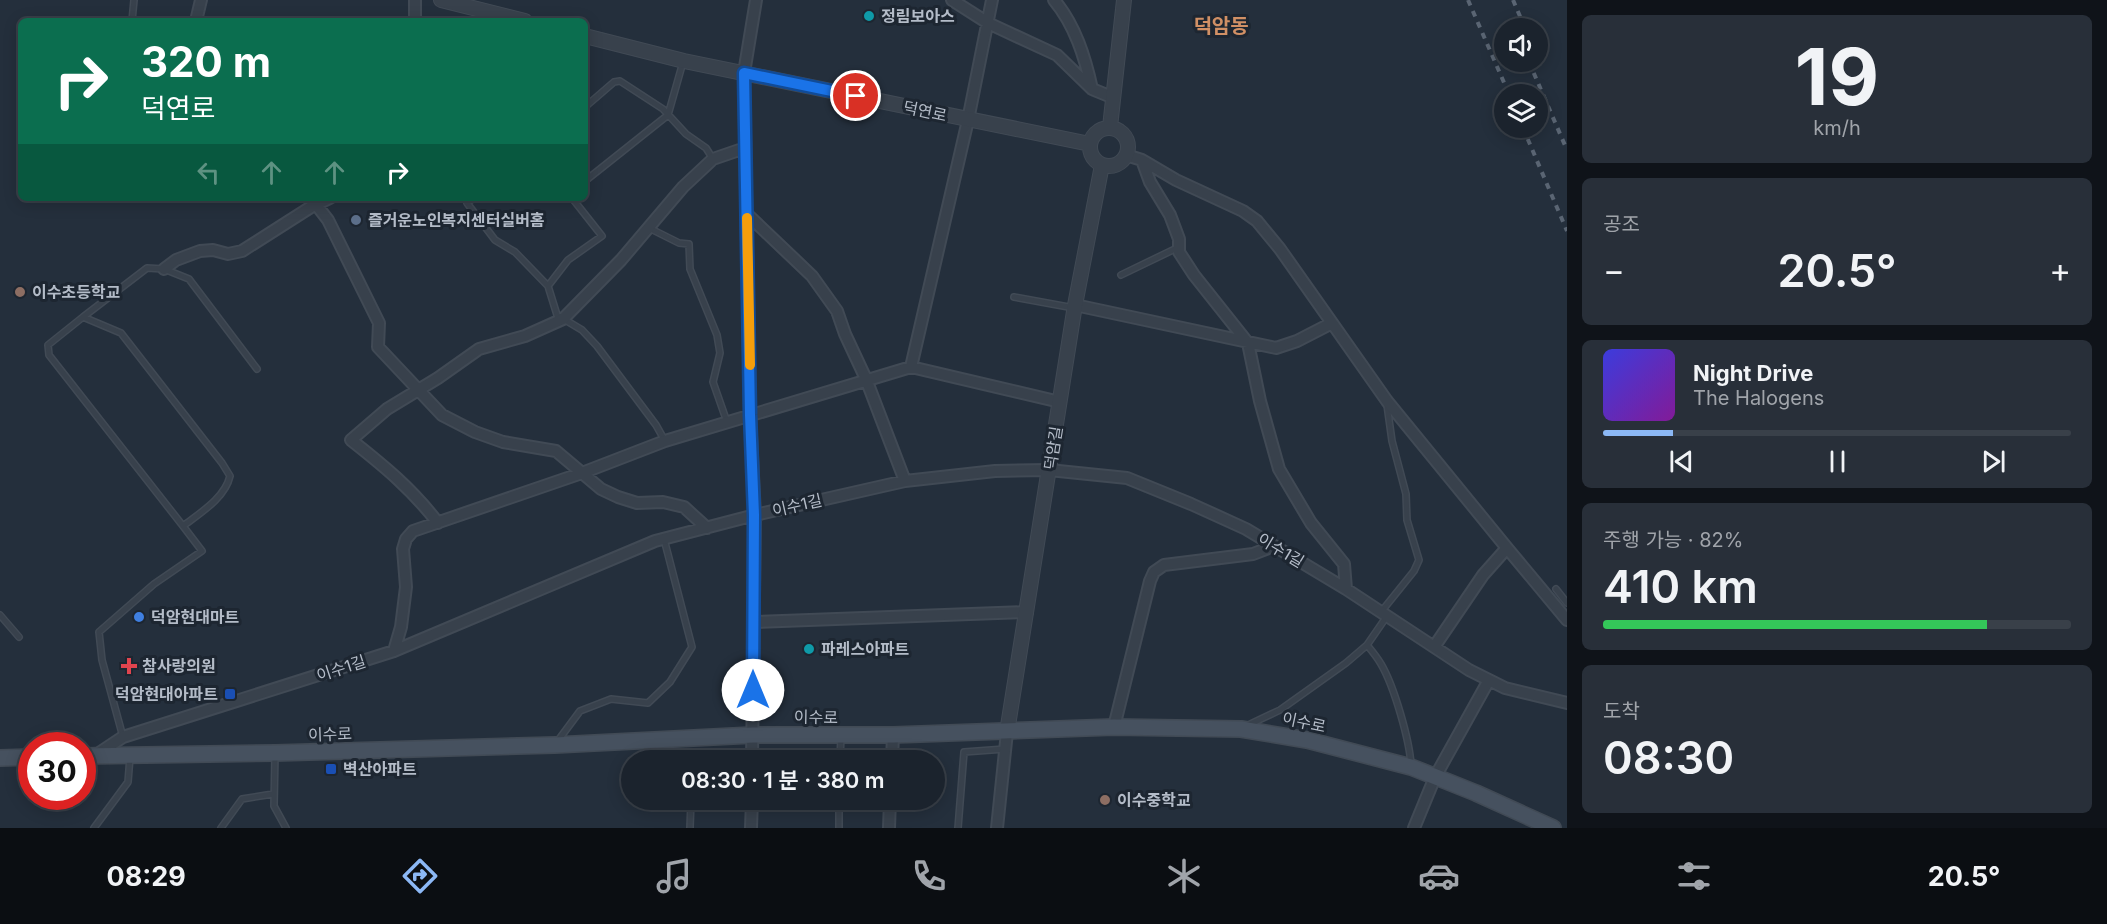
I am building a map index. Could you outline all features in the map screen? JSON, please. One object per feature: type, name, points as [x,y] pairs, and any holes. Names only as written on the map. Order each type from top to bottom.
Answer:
[{"type":"main road","name":"이수로","points":[[96,756],[555,745],[753,735],[893,735],[1114,727],[1241,729],[1307,740],[1411,767],[1553,828]]},
{"type":"main road","points":[[0,758],[18,757]]},
{"type":"street","points":[[197,18],[201,0]]},
{"type":"street","points":[[415,0],[415,18]]},
{"type":"street","points":[[441,0],[513,18]]},
{"type":"street","points":[[752,750],[754,515],[744,73],[756,0]]},
{"type":"street","points":[[952,0],[988,23],[1057,55],[1092,89],[1114,98]]},
{"type":"street","points":[[911,366],[968,120],[993,0]]},
{"type":"street","points":[[1054,0],[1077,38],[1086,60],[1092,89]]},
{"type":"street","points":[[1110,127],[1124,0]]},
{"type":"street","name":"덕연로","points":[[588,37],[684,61],[1090,144]]},
{"type":"street","points":[[1110,127],[1119,130],[1129,146],[1120,163],[1102,165],[1092,157],[1090,144],[1095,132],[1110,127]]},
{"type":"street","points":[[438,522],[389,469],[351,440],[387,409],[479,349],[490,344],[525,336],[563,319],[621,260],[671,199],[713,159],[745,148]]},
{"type":"street","points":[[1126,155],[1142,160],[1257,221],[1280,249],[1387,401],[1567,620]]},
{"type":"street","points":[[1142,160],[1150,182],[1170,214],[1179,239],[1179,252],[1194,275],[1248,343],[1260,401],[1279,469],[1311,523],[1344,564],[1346,589]]},
{"type":"street","name":"덕암길","points":[[1007,732],[1075,306],[1102,165]]},
{"type":"street","points":[[164,269],[176,260],[200,251],[213,250],[228,254],[242,251],[311,207],[314,202],[328,220],[379,323],[378,347],[442,415],[475,432],[503,442],[556,451],[601,489],[637,502],[663,502],[684,507],[707,528]]},
{"type":"street","points":[[747,213],[812,276],[837,310],[905,482]]},
{"type":"street","points":[[1075,306],[1276,348],[1297,341],[1332,323]]},
{"type":"street","points":[[394,651],[401,627],[406,587],[403,549],[406,539],[413,531],[582,473],[665,441],[911,366],[1060,402]]},
{"type":"street","name":"이수1길","points":[[96,752],[123,737],[394,651],[664,539],[754,515],[905,482],[995,471],[1049,470],[1127,478],[1246,529],[1346,589],[1489,680],[1520,692],[1567,703]]},
{"type":"street","points":[[1114,727],[1154,572],[1164,565],[1253,554],[1274,546]]},
{"type":"street","points":[[1434,647],[1483,574],[1507,548]]},
{"type":"street","points":[[754,622],[1027,612]]},
{"type":"street","points":[[1414,828],[1435,777],[1489,680]]},
{"type":"street","points":[[997,828],[1007,732]]},
{"type":"street","points":[[892,750],[893,735]]},
{"type":"street","points":[[751,828],[752,810]]},
{"type":"street","points":[[889,828],[890,810]]},
{"type":"lane","points":[[132,18],[134,0]]},
{"type":"lane","points":[[588,180],[668,115],[684,61]]},
{"type":"lane","points":[[588,104],[614,82],[620,81],[663,109],[686,134],[706,148],[713,159]]},
{"type":"lane","points":[[470,201],[467,203],[495,240],[515,252],[548,286],[557,315],[582,330],[597,346],[656,425],[665,441]]},
{"type":"lane","points":[[548,286],[568,260],[602,236],[574,201]]},
{"type":"lane","points":[[648,227],[679,243],[689,244],[690,269],[717,335],[720,352],[713,382],[727,422]]},
{"type":"lane","points":[[1120,275],[1179,247]]},
{"type":"lane","points":[[123,737],[102,660],[99,632],[154,584],[202,551],[49,355],[48,345],[147,268],[164,269],[189,279],[258,369]]},
{"type":"lane","points":[[1014,297],[1075,306]]},
{"type":"lane","points":[[83,317],[121,333],[230,476],[228,487],[210,505],[183,526]]},
{"type":"lane","points":[[1241,729],[1280,710],[1367,645],[1419,560],[1407,520],[1406,494],[1392,441],[1387,401]]},
{"type":"lane","points":[[555,745],[580,711],[611,699],[648,703],[670,682],[692,647],[664,539]]},
{"type":"lane","points":[[1556,590],[1567,603]]},
{"type":"lane","points":[[0,615],[19,637]]},
{"type":"lane","points":[[1367,645],[1382,665],[1399,710],[1410,752],[1411,767]]},
{"type":"lane","points":[[840,750],[841,736]]},
{"type":"lane","points":[[958,828],[964,752],[1005,749]]},
{"type":"lane","points":[[275,753],[273,794],[277,814],[286,828]]},
{"type":"lane","points":[[94,828],[128,782],[130,756]]},
{"type":"lane","points":[[221,828],[242,799],[273,794]]},
{"type":"lane","points":[[690,828],[691,810]]},
{"type":"lane","points":[[839,810],[839,828]]},
{"type":"railway","points":[[1468,0],[1505,84]]},
{"type":"railway","points":[[1513,0],[1521,18]]},
{"type":"railway","points":[[1533,72],[1567,150]]},
{"type":"railway","points":[[1527,138],[1567,231]]},
{"type":"slow traffic","points":[[747,218],[750,365]]},
{"type":"place","name":"정림보아스","points":[[869,16]]},
{"type":"place","name":"즐거운노인복지센터실버홈","points":[[356,220]]},
{"type":"place","name":"이수초등학교","points":[[20,292]]},
{"type":"place","name":"덕암현대마트","points":[[139,617]]},
{"type":"place","name":"파레스아파트","points":[[809,649]]},
{"type":"place","name":"참사랑의원","points":[[129,666]]},
{"type":"place","name":"덕암현대아파트","points":[[230,694]]},
{"type":"place","name":"벽산아파트","points":[[331,769]]},
{"type":"place","name":"이수중학교","points":[[1105,800]]},
{"type":"district","name":"덕암동","points":[[1221,26]]},
{"type":"route","points":[[753,690],[754,515],[744,73],[856,96]]}]
